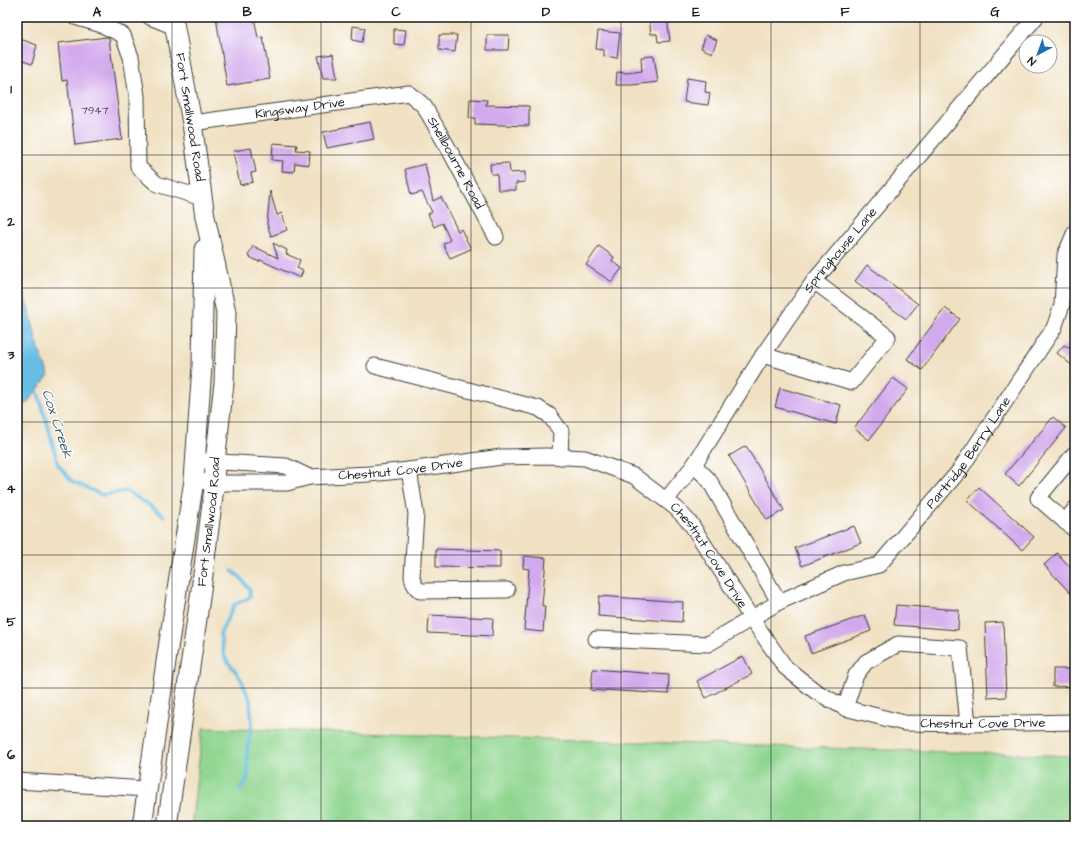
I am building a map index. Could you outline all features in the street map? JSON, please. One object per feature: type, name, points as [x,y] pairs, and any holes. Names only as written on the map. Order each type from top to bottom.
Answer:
[{"type":"main road","name":"Fort Smallwood Road","points":[[167,826],[200,598],[214,483],[224,383],[226,312],[205,217],[192,123],[174,22]]},
{"type":"main road","name":"Fort Smallwood Road","points":[[142,826],[194,480],[202,366],[205,217]]},
{"type":"street","points":[[75,17],[102,25],[123,35],[131,58],[137,96],[138,167],[157,184],[202,198]]},
{"type":"street","points":[[150,17],[174,22]]},
{"type":"street","name":"Springhouse Lane","points":[[666,500],[694,465],[762,355],[814,281],[1036,17]]},
{"type":"street","name":"Kingsway Drive","points":[[192,123],[409,93]]},
{"type":"street","name":"Shellbourne Road","points":[[409,93],[424,106],[496,237]]},
{"type":"street","name":"Partridge Berry Lane","points":[[596,639],[708,644],[779,602],[844,573],[879,565],[959,472],[1054,328],[1062,305],[1065,255],[1075,232]]},
{"type":"street","points":[[762,355],[852,382],[888,338],[814,281]]},
{"type":"street","points":[[375,366],[538,408],[549,415],[561,430],[560,457]]},
{"type":"street","points":[[1075,454],[1038,498],[1070,526],[1075,509]]},
{"type":"street","name":"Chestnut Cove Drive","points":[[194,480],[214,483],[287,483],[309,477],[409,470],[501,457],[547,456],[585,458],[634,476],[676,508],[691,524],[752,619],[785,667],[815,691],[845,708],[904,723],[968,724],[1075,722]]},
{"type":"street","name":"Chestnut Cove Drive","points":[[195,460],[286,466],[309,477]]},
{"type":"street","points":[[694,465],[709,480],[779,602]]},
{"type":"street","points":[[409,470],[416,514],[412,576],[413,584],[416,588],[420,591],[506,590]]},
{"type":"street","points":[[845,708],[856,675],[866,662],[898,644],[960,648],[968,724]]},
{"type":"street","points":[[17,781],[147,789]]},
{"type":"green space","points":[[203,728],[1075,756],[1075,826],[191,826]]},
{"type":"water","name":"Cox Creek","points":[[17,272],[40,353],[49,375],[26,404],[17,406]]},
{"type":"building","points":[[216,17],[229,17],[229,19],[254,17],[258,38],[263,37],[270,79],[227,86]]},
{"type":"building","points":[[649,17],[667,17],[670,41],[658,42],[657,34],[651,34]]},
{"type":"building","points":[[353,26],[365,28],[362,42],[352,40]]},
{"type":"building","points":[[394,29],[406,30],[404,45],[394,44]]},
{"type":"building","points":[[598,31],[620,33],[617,58],[604,56],[604,50],[596,49]]},
{"type":"building","points":[[439,35],[457,35],[455,52],[439,50]]},
{"type":"building","points":[[487,35],[509,35],[508,50],[487,50]]},
{"type":"building","points":[[706,35],[717,40],[712,53],[701,48]]},
{"type":"building","points":[[17,38],[37,45],[32,64],[17,59]]},
{"type":"building","points":[[109,38],[122,139],[75,145],[67,80],[62,81],[58,43]]},
{"type":"building","points":[[333,54],[337,78],[323,78],[318,56]]},
{"type":"building","points":[[654,56],[658,82],[616,85],[617,72],[627,73],[642,71],[641,57]]},
{"type":"building","points":[[687,78],[706,81],[705,92],[710,93],[708,105],[684,102]]},
{"type":"building","points":[[470,99],[487,100],[486,105],[529,106],[529,126],[475,124],[475,118],[469,118]]},
{"type":"building","points":[[370,122],[374,139],[327,148],[323,132]]},
{"type":"building","points":[[273,143],[297,145],[296,150],[310,151],[309,165],[295,163],[294,172],[282,171],[283,161],[272,160]]},
{"type":"building","points":[[251,148],[256,172],[251,173],[253,182],[240,185],[233,151]]},
{"type":"building","points":[[509,163],[510,173],[525,172],[525,182],[516,183],[516,190],[498,190],[497,174],[491,174],[490,164]]},
{"type":"building","points":[[425,164],[433,201],[441,197],[458,231],[461,229],[471,249],[450,258],[443,244],[450,240],[442,223],[434,227],[428,214],[432,212],[422,192],[411,195],[405,169]]},
{"type":"building","points":[[270,191],[277,215],[282,213],[287,230],[271,236],[267,224]]},
{"type":"building","points":[[273,243],[287,250],[286,254],[300,260],[297,268],[303,271],[300,278],[260,260],[259,262],[248,256],[253,246],[278,258]]},
{"type":"building","points":[[599,246],[614,257],[612,261],[622,268],[612,282],[586,265]]},
{"type":"building","points":[[867,265],[918,304],[906,319],[855,281]]},
{"type":"building","points":[[945,308],[960,319],[922,370],[907,359]]},
{"type":"building","points":[[1075,341],[1075,368],[1057,353],[1064,345],[1069,348]]},
{"type":"building","points":[[893,378],[908,389],[869,440],[854,428]]},
{"type":"building","points":[[780,388],[841,405],[836,424],[775,407]]},
{"type":"building","points":[[1053,417],[1066,428],[1019,486],[1005,474]]},
{"type":"building","points":[[746,446],[784,510],[767,520],[729,456]]},
{"type":"building","points":[[979,487],[1034,537],[1022,550],[967,500]]},
{"type":"building","points":[[854,526],[861,543],[802,566],[795,548]]},
{"type":"building","points":[[436,549],[500,551],[500,568],[436,567]]},
{"type":"building","points":[[1057,553],[1075,572],[1075,598],[1044,565]]},
{"type":"building","points":[[524,556],[546,558],[542,606],[545,606],[543,632],[524,630],[529,569],[523,568]]},
{"type":"building","points":[[599,596],[683,602],[682,622],[598,616]]},
{"type":"building","points":[[896,605],[959,610],[958,630],[894,625]]},
{"type":"building","points":[[429,615],[493,618],[492,636],[428,633]]},
{"type":"building","points":[[865,615],[871,631],[811,653],[805,636]]},
{"type":"building","points":[[1003,622],[1006,697],[988,698],[985,623]]},
{"type":"building","points":[[743,656],[752,674],[706,698],[697,681]]},
{"type":"building","points":[[593,669],[669,675],[668,694],[591,690]]},
{"type":"building","points":[[1053,669],[1075,669],[1075,686],[1053,687]]},
{"type":"waterway","name":"Cox Creek","points":[[34,386],[37,390],[58,465],[72,481],[102,495],[126,491],[164,516]]},
{"type":"waterway","name":"Cox Creek","points":[[232,571],[240,577],[250,590],[250,597],[234,605],[220,634],[225,658],[241,679],[250,700],[252,724],[247,751],[248,777],[240,790]]}]
